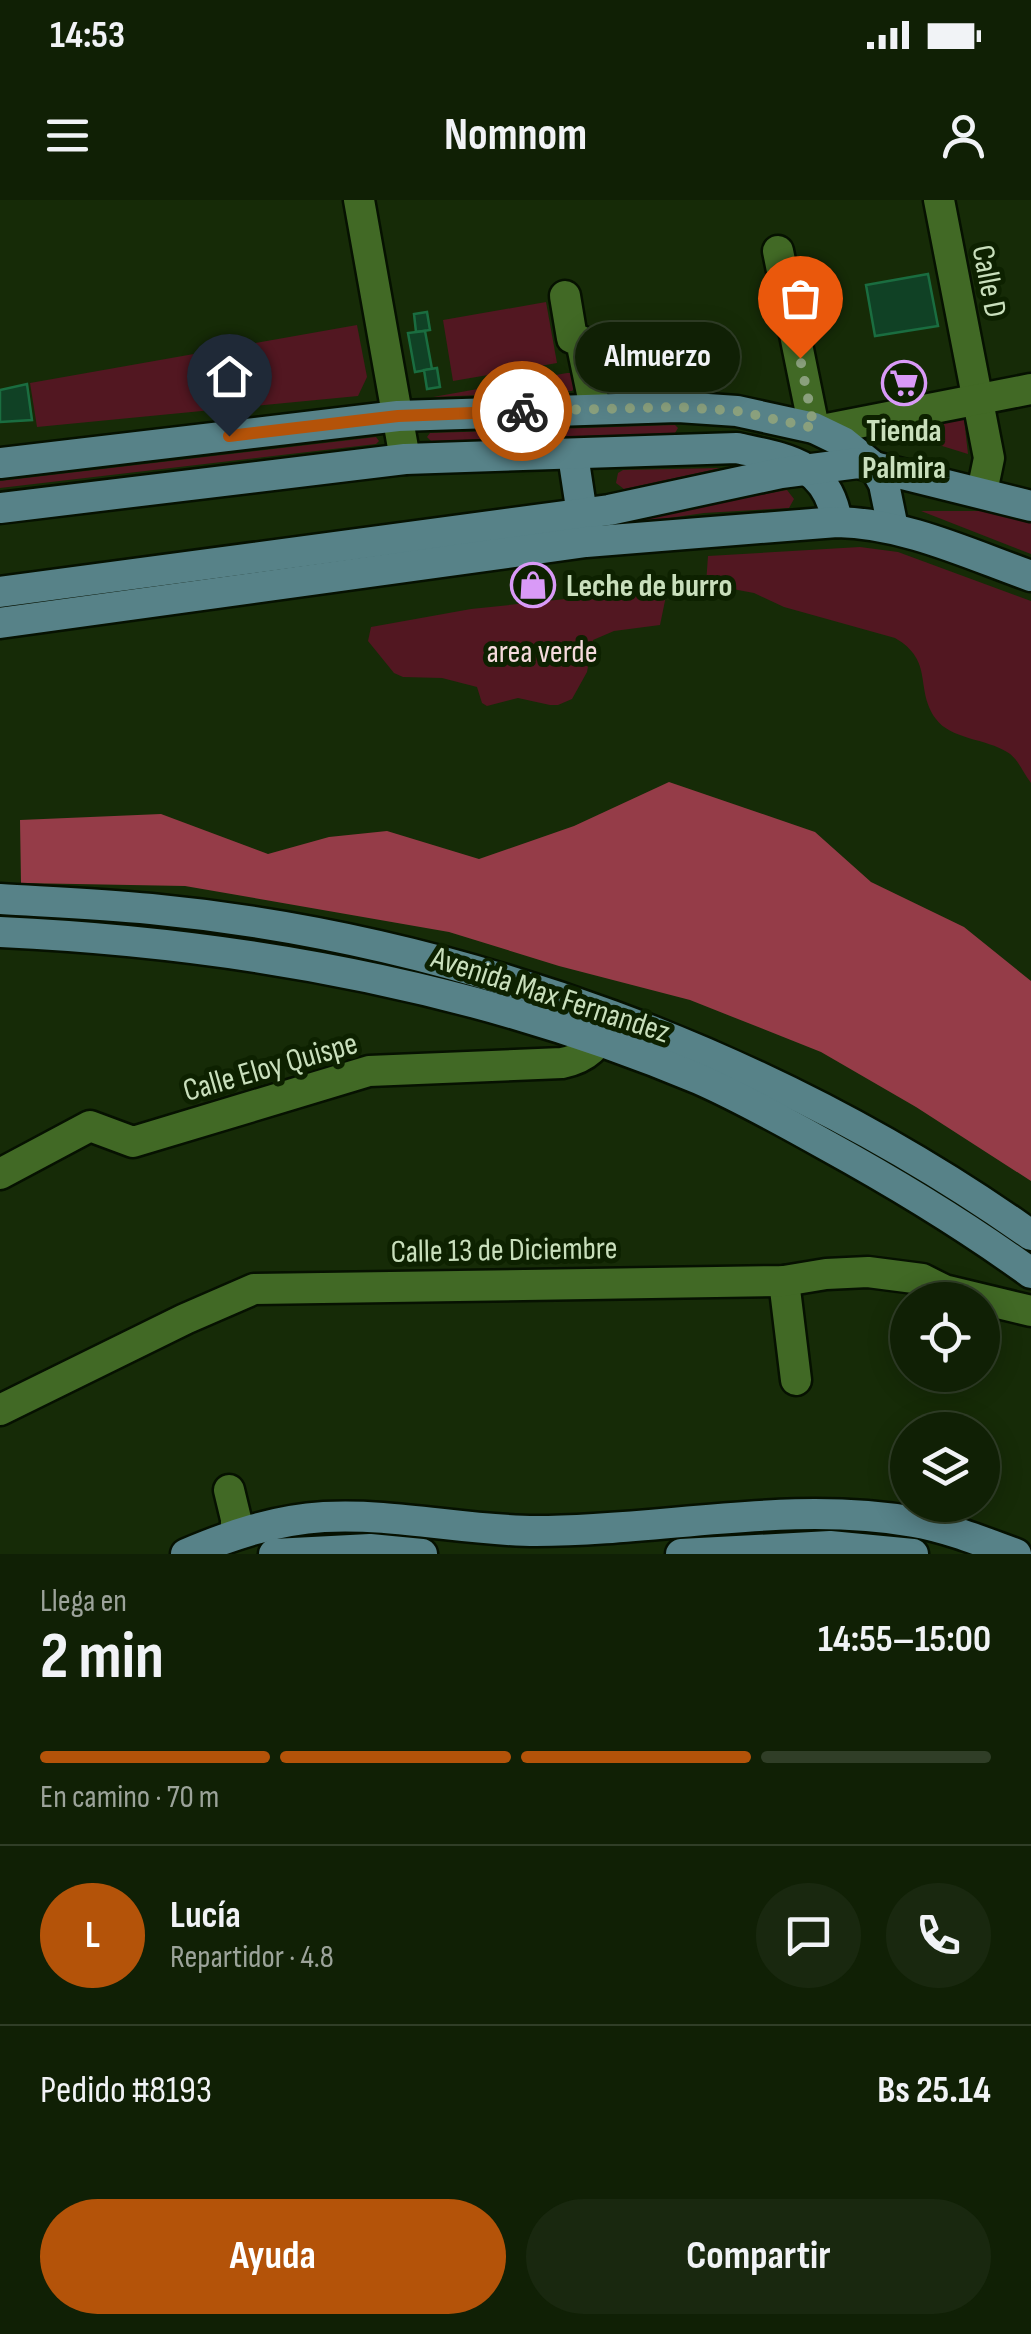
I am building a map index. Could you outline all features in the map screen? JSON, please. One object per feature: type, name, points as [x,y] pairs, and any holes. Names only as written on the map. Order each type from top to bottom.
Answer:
[{"type":"main road","points":[[0,463],[398,416],[595,408],[737,411],[818,429],[860,453],[884,484],[893,528]]},
{"type":"main road","points":[[0,508],[405,459],[737,448],[776,456],[809,469],[834,500],[837,522]]},
{"type":"main road","points":[[573,455],[584,528]]},
{"type":"main road","points":[[0,623],[584,528],[809,469],[858,463],[1031,506]]},
{"type":"main road","points":[[0,592],[584,528],[837,522],[893,528],[1031,576]]},
{"type":"main road","name":"Avenida Max Fernandez","points":[[0,900],[152,908],[273,926],[500,978],[779,1119],[952,1218],[1031,1273]]},
{"type":"main road","name":"Avenida Max Fernandez","points":[[0,932],[102,937],[332,969],[606,1029],[744,1071],[866,1131],[1031,1235]]},
{"type":"main road","points":[[186,1554],[240,1543],[324,1517],[378,1518],[618,1541],[815,1515],[917,1522],[1016,1554]]},
{"type":"main road","points":[[682,1554],[830,1546],[913,1554]]},
{"type":"main road","points":[[274,1554],[370,1548],[422,1554]]},
{"type":"street","points":[[359,200],[405,459]]},
{"type":"street","name":"Calle D","points":[[940,200],[988,458],[982,492]]},
{"type":"street","points":[[778,251],[818,429],[1031,389]]},
{"type":"street","points":[[565,296],[572,338],[580,341],[595,408]]},
{"type":"street","name":"Calle Eloy Quispe","points":[[0,1174],[90,1126],[134,1142],[368,1070],[562,1063],[577,1060],[606,1029]]},
{"type":"street","name":"Calle 13 de Diciembre","points":[[0,1410],[254,1289],[784,1280],[868,1272],[922,1278],[944,1290],[1031,1310]]},
{"type":"street","points":[[784,1280],[796,1380]]},
{"type":"street","points":[[229,1490],[240,1543]]},
{"type":"green space","points":[[546,302],[557,363],[453,381],[443,320]]},
{"type":"green space","points":[[357,325],[367,377],[358,396],[37,427],[30,383]]},
{"type":"green space","points":[[574,373],[576,386],[572,391],[433,397]]},
{"type":"green space","points":[[964,419],[968,454],[900,433],[901,430]]},
{"type":"green space","points":[[675,425],[675,433],[431,441],[427,437],[430,433]]},
{"type":"green space","points":[[376,437],[376,444],[0,488],[0,481]]},
{"type":"green space","points":[[721,468],[624,489],[616,483],[623,470]]},
{"type":"green space","points":[[787,490],[794,499],[789,508],[704,513],[627,524],[626,520]]},
{"type":"green space","points":[[921,511],[1000,511],[1031,516],[1031,554]]},
{"type":"green space","points":[[860,547],[898,552],[1031,601],[1031,783],[1007,752],[942,726],[930,708],[915,656],[895,638],[784,607],[754,593],[706,584],[708,556]]},
{"type":"green space","name":"area verde","points":[[632,592],[666,596],[660,625],[614,631],[593,640],[587,672],[572,699],[558,705],[518,698],[487,706],[482,703],[477,687],[442,678],[403,677],[394,673],[368,641],[371,627],[471,609]]},
{"type":"shaded area","points":[[669,782],[815,832],[871,882],[964,927],[1031,981],[1031,1181],[821,1052],[690,1000],[449,932],[185,886],[21,883],[20,820],[161,814],[268,854],[329,837],[387,831],[479,859],[574,826]]},
{"type":"building","points":[[928,274],[938,326],[875,336],[866,285]]},
{"type":"building","points":[[427,312],[430,330],[416,332],[414,314]]},
{"type":"building","points":[[425,331],[432,369],[415,372],[408,333]]},
{"type":"building","points":[[437,368],[440,387],[427,389],[424,370]]},
{"type":"building","points":[[27,384],[32,420],[0,422],[0,390]]},
{"type":"way so far","points":[[522,411],[678,407],[737,411],[814,428],[800,358]]},
{"type":"place","name":"Almuerzo","points":[[800,358]]},
{"type":"place","name":"Tienda Palmira","points":[[904,383]]},
{"type":"place","name":"Leche de burro","points":[[533,585]]},
{"type":"route","points":[[229,436],[398,416],[522,411]]}]
